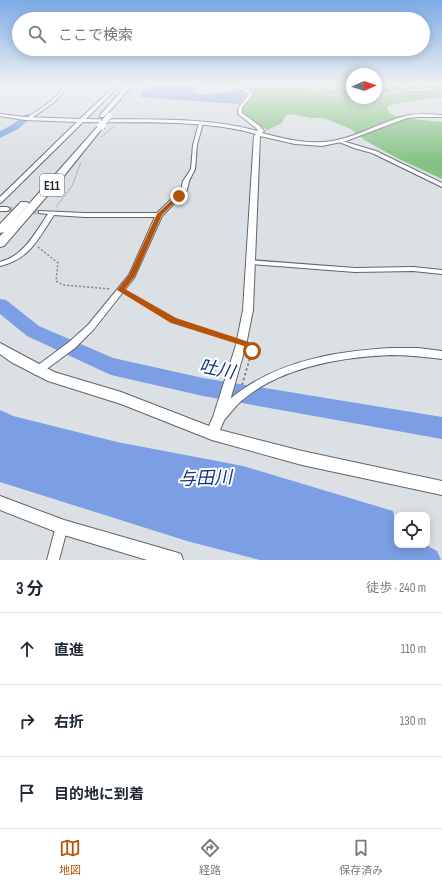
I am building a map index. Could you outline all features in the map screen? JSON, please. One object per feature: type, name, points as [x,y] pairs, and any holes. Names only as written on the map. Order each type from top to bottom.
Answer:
[{"type":"highway","name":"E11","points":[[0,230],[111,110]]},
{"type":"highway","name":"E11","points":[[0,243],[56,180],[98,125]]},
{"type":"street","points":[[28,118],[39,110]]},
{"type":"street","points":[[0,201],[92,110]]},
{"type":"street","points":[[212,434],[219,418],[242,342],[248,310],[257,136],[261,131],[260,128],[242,116],[239,110]]},
{"type":"street","points":[[0,115],[28,118],[201,123],[234,128],[305,144],[322,144],[341,141],[406,117],[442,116]]},
{"type":"street","points":[[37,371],[72,345],[91,327],[132,276],[160,214],[184,190],[186,181],[192,169],[195,145],[201,123]]},
{"type":"street","points":[[341,141],[374,152],[442,185]]},
{"type":"street","points":[[0,208],[7,209]]},
{"type":"street","points":[[41,212],[84,215],[160,214]]},
{"type":"street","points":[[0,264],[13,261],[23,254],[52,213]]},
{"type":"street","points":[[251,262],[355,270],[413,270],[442,272]]},
{"type":"street","points":[[0,348],[37,371],[52,378],[121,398],[212,434],[302,458],[442,488]]},
{"type":"street","points":[[219,418],[238,398],[266,380],[295,368],[319,361],[389,350],[423,351],[442,355]]},
{"type":"street","points":[[0,503],[27,515],[175,560]]},
{"type":"street","points":[[53,560],[62,526]]},
{"type":"path","points":[[97,141],[121,121]]},
{"type":"path","points":[[52,213],[72,186],[82,158]]},
{"type":"path","points":[[32,241],[58,264],[56,281],[63,285],[121,290],[174,321],[247,344],[252,351],[238,398]]},
{"type":"green space","points":[[242,110],[388,110],[389,113],[396,116],[442,122],[442,179],[397,158],[366,141],[351,129],[324,118],[311,118],[290,114],[285,116],[282,123],[267,130],[249,119]]},
{"type":"water","points":[[0,410],[13,416],[117,442],[243,466],[393,511],[394,548],[404,548],[407,560],[260,560],[187,541],[0,482]]},
{"type":"waterway","name":"吐川","points":[[0,135],[15,127],[29,116]]},
{"type":"waterway","name":"吐川","points":[[0,305],[33,331],[111,366],[203,387],[442,428]]},
{"type":"waterway","name":"与田川","points":[[385,548],[420,556],[428,560]]},
{"type":"tunnel","points":[[7,209],[41,212]]},
{"type":"route","points":[[179,196],[160,214],[132,276],[121,290],[174,321],[247,344],[252,351]]}]
